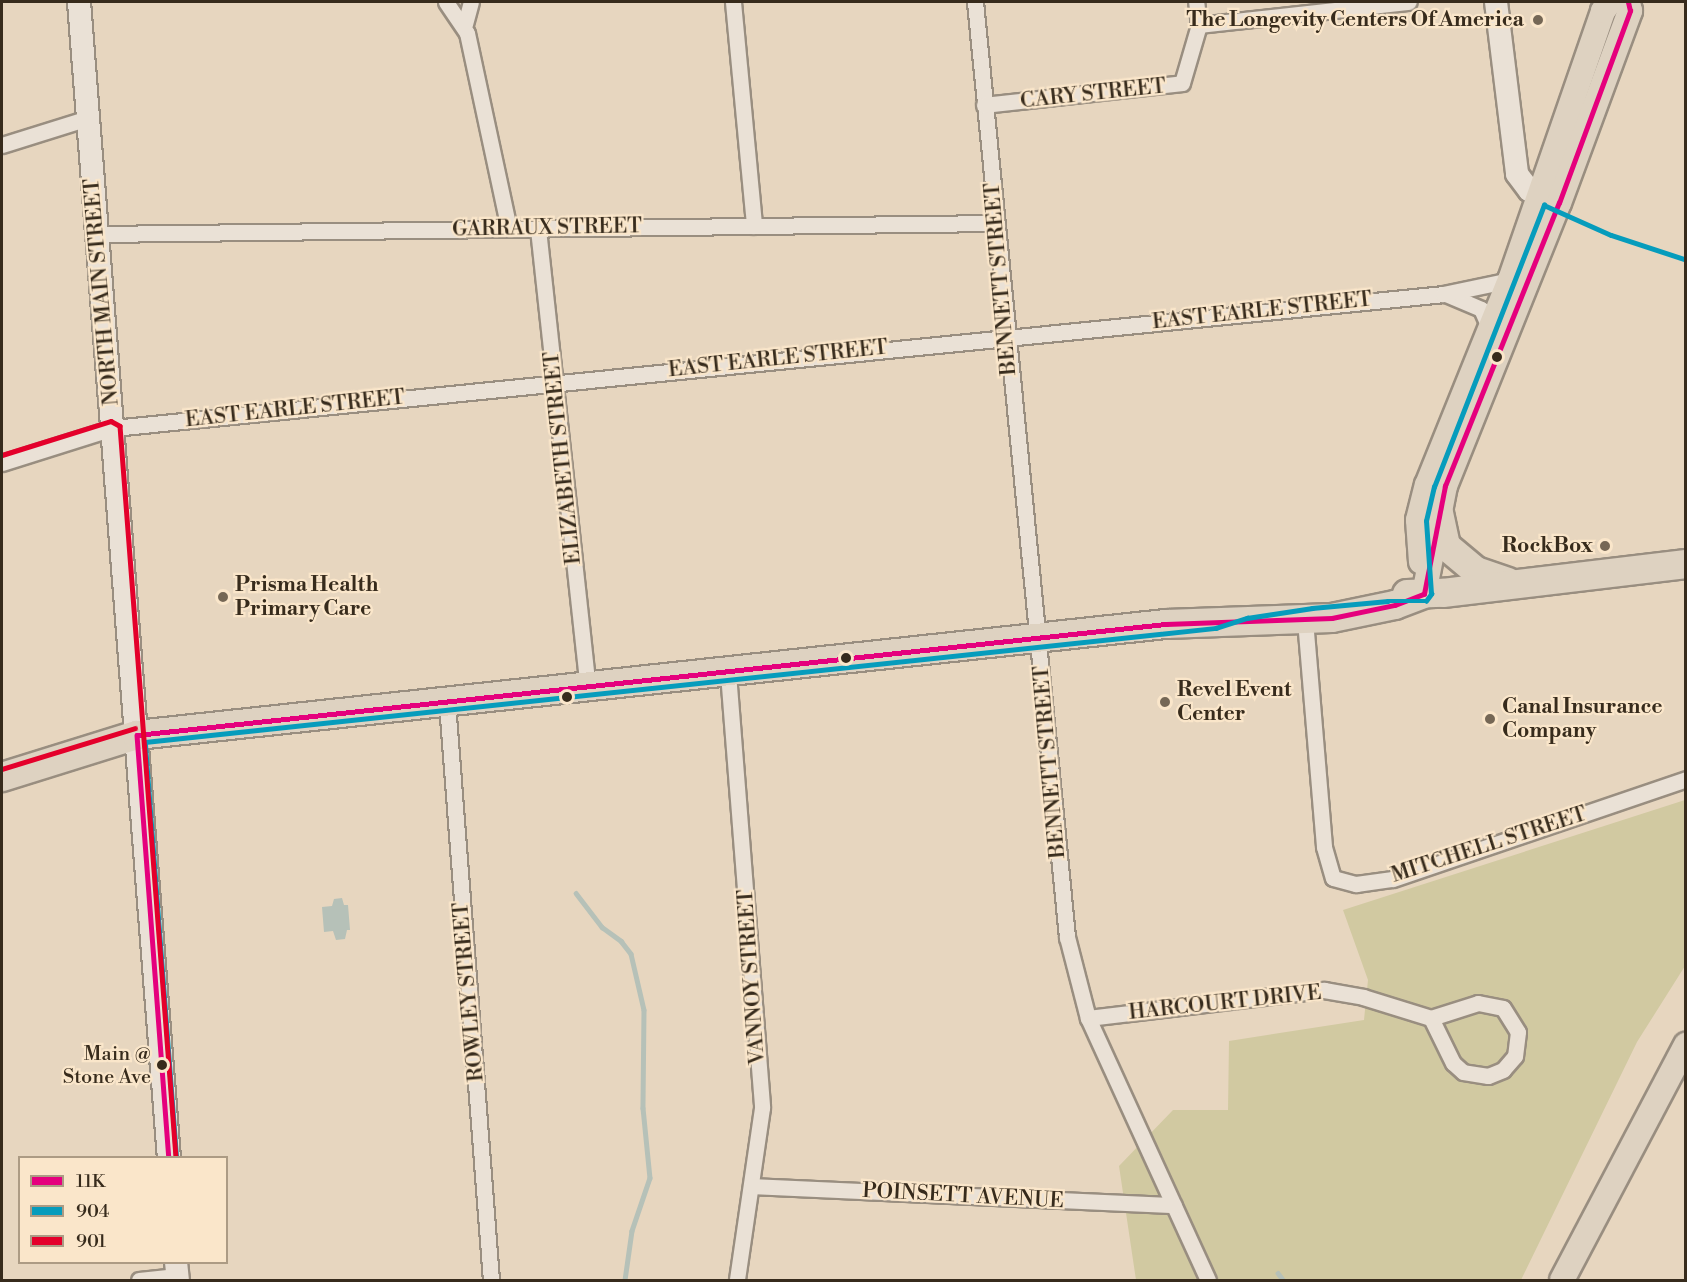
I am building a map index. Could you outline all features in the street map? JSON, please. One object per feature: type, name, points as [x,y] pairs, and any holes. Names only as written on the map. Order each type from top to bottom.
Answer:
[{"type":"highway","points":[[1439,513],[1446,546],[1476,571],[1512,584]]},
{"type":"highway","points":[[1215,621],[1245,611],[1311,601],[1388,593],[1424,594],[1686,564]]},
{"type":"highway","points":[[2,777],[137,735],[1215,621],[1305,620],[1395,605],[1424,594]]},
{"type":"main road","points":[[1424,594],[1420,512],[1427,485],[1510,280],[1550,199],[1603,12],[1610,2]]},
{"type":"main road","points":[[1424,594],[1439,513],[1454,462],[1550,199],[1630,11],[1628,2]]},
{"type":"main road","points":[[1562,1281],[1686,1046]]},
{"type":"street","name":"NORTH MAIN STREET","points":[[79,2],[168,1156]]},
{"type":"street","points":[[446,2],[465,24]]},
{"type":"street","points":[[471,2],[465,24],[509,229]]},
{"type":"street","points":[[733,2],[754,226]]},
{"type":"street","name":"BENNETT STREET","points":[[975,2],[1006,336],[1040,640],[1062,906],[1075,979],[1088,1018],[1208,1281]]},
{"type":"street","name":"CARY STREET","points":[[984,105],[1173,87],[1187,75],[1198,25],[1196,2]]},
{"type":"street","points":[[1198,25],[1409,2]]},
{"type":"street","points":[[1496,2],[1517,174],[1529,190],[1550,199]]},
{"type":"street","points":[[2,145],[88,118]]},
{"type":"street","name":"GARRAUX STREET","points":[[98,234],[996,224]]},
{"type":"street","name":"ELIZABETH STREET","points":[[538,229],[588,687]]},
{"type":"street","name":"EAST EARLE STREET","points":[[2,463],[113,428],[1006,336],[1443,294],[1510,280]]},
{"type":"street","name":"EAST EARLE STREET","points":[[1443,294],[1481,309],[1490,329]]},
{"type":"street","name":"MITCHELL STREET","points":[[1305,620],[1324,847],[1333,878],[1356,884],[1393,879],[1686,779]]},
{"type":"street","name":"VANNOY STREET","points":[[728,673],[762,1108],[737,1281]]},
{"type":"street","name":"ROWLEY STREET","points":[[447,703],[492,1281]]},
{"type":"street","name":"HARCOURT DRIVE","points":[[1088,1018],[1324,990],[1363,997],[1431,1018]]},
{"type":"street","points":[[1478,1003],[1503,1008],[1518,1032],[1515,1056],[1503,1070],[1488,1076],[1464,1072],[1453,1064],[1431,1018],[1478,1003]]},
{"type":"street","name":"POINSETT AVENUE","points":[[752,1186],[1174,1205]]},
{"type":"street","points":[[139,1281],[177,1273]]},
{"type":"shaded area","points":[[1685,800],[1685,966],[1637,1042],[1521,1280],[1136,1280],[1119,1166],[1173,1110],[1228,1110],[1229,1041],[1364,1020],[1368,980],[1343,910]]},
{"type":"shaded area","points":[[342,898],[344,905],[348,905],[350,930],[347,930],[345,939],[336,940],[333,931],[324,932],[322,907],[332,906],[334,899]]},
{"type":"waterway","points":[[576,893],[602,927],[621,941],[631,954],[644,1010],[643,1108],[650,1178],[632,1231],[625,1280]]},
{"type":"waterway","points":[[1278,1273],[1283,1280]]},
{"type":"transit line","name":"11K","points":[[1424,594],[1445,486],[1559,203],[1630,11],[1628,2]]},
{"type":"transit line","name":"904","points":[[176,1156],[145,742],[1216,628],[1247,618],[1312,608],[1388,601],[1426,601],[1431,594],[1426,521],[1434,487],[1544,205],[1611,235],[1684,259]]},
{"type":"transit line","name":"901","points":[[2,455],[111,421],[120,426],[176,1156]]},
{"type":"transit line","name":"11K","points":[[137,735],[1166,624],[1332,618],[1395,605],[1424,594]]},
{"type":"transit line","name":"901","points":[[2,769],[135,728]]},
{"type":"transit line","name":"11K","points":[[137,735],[169,1156]]},
{"type":"place","name":"The Longevity Centers Of America","points":[[1538,20]]},
{"type":"place","name":"RockBox","points":[[1605,546]]},
{"type":"place","name":"Prisma Health Primary Care","points":[[223,597]]},
{"type":"place","name":"Revel Event Center","points":[[1165,702]]},
{"type":"place","name":"Canal Insurance Company","points":[[1490,719]]},
{"type":"place","name":"Main @ Stone Ave","points":[[162,1065]]}]
